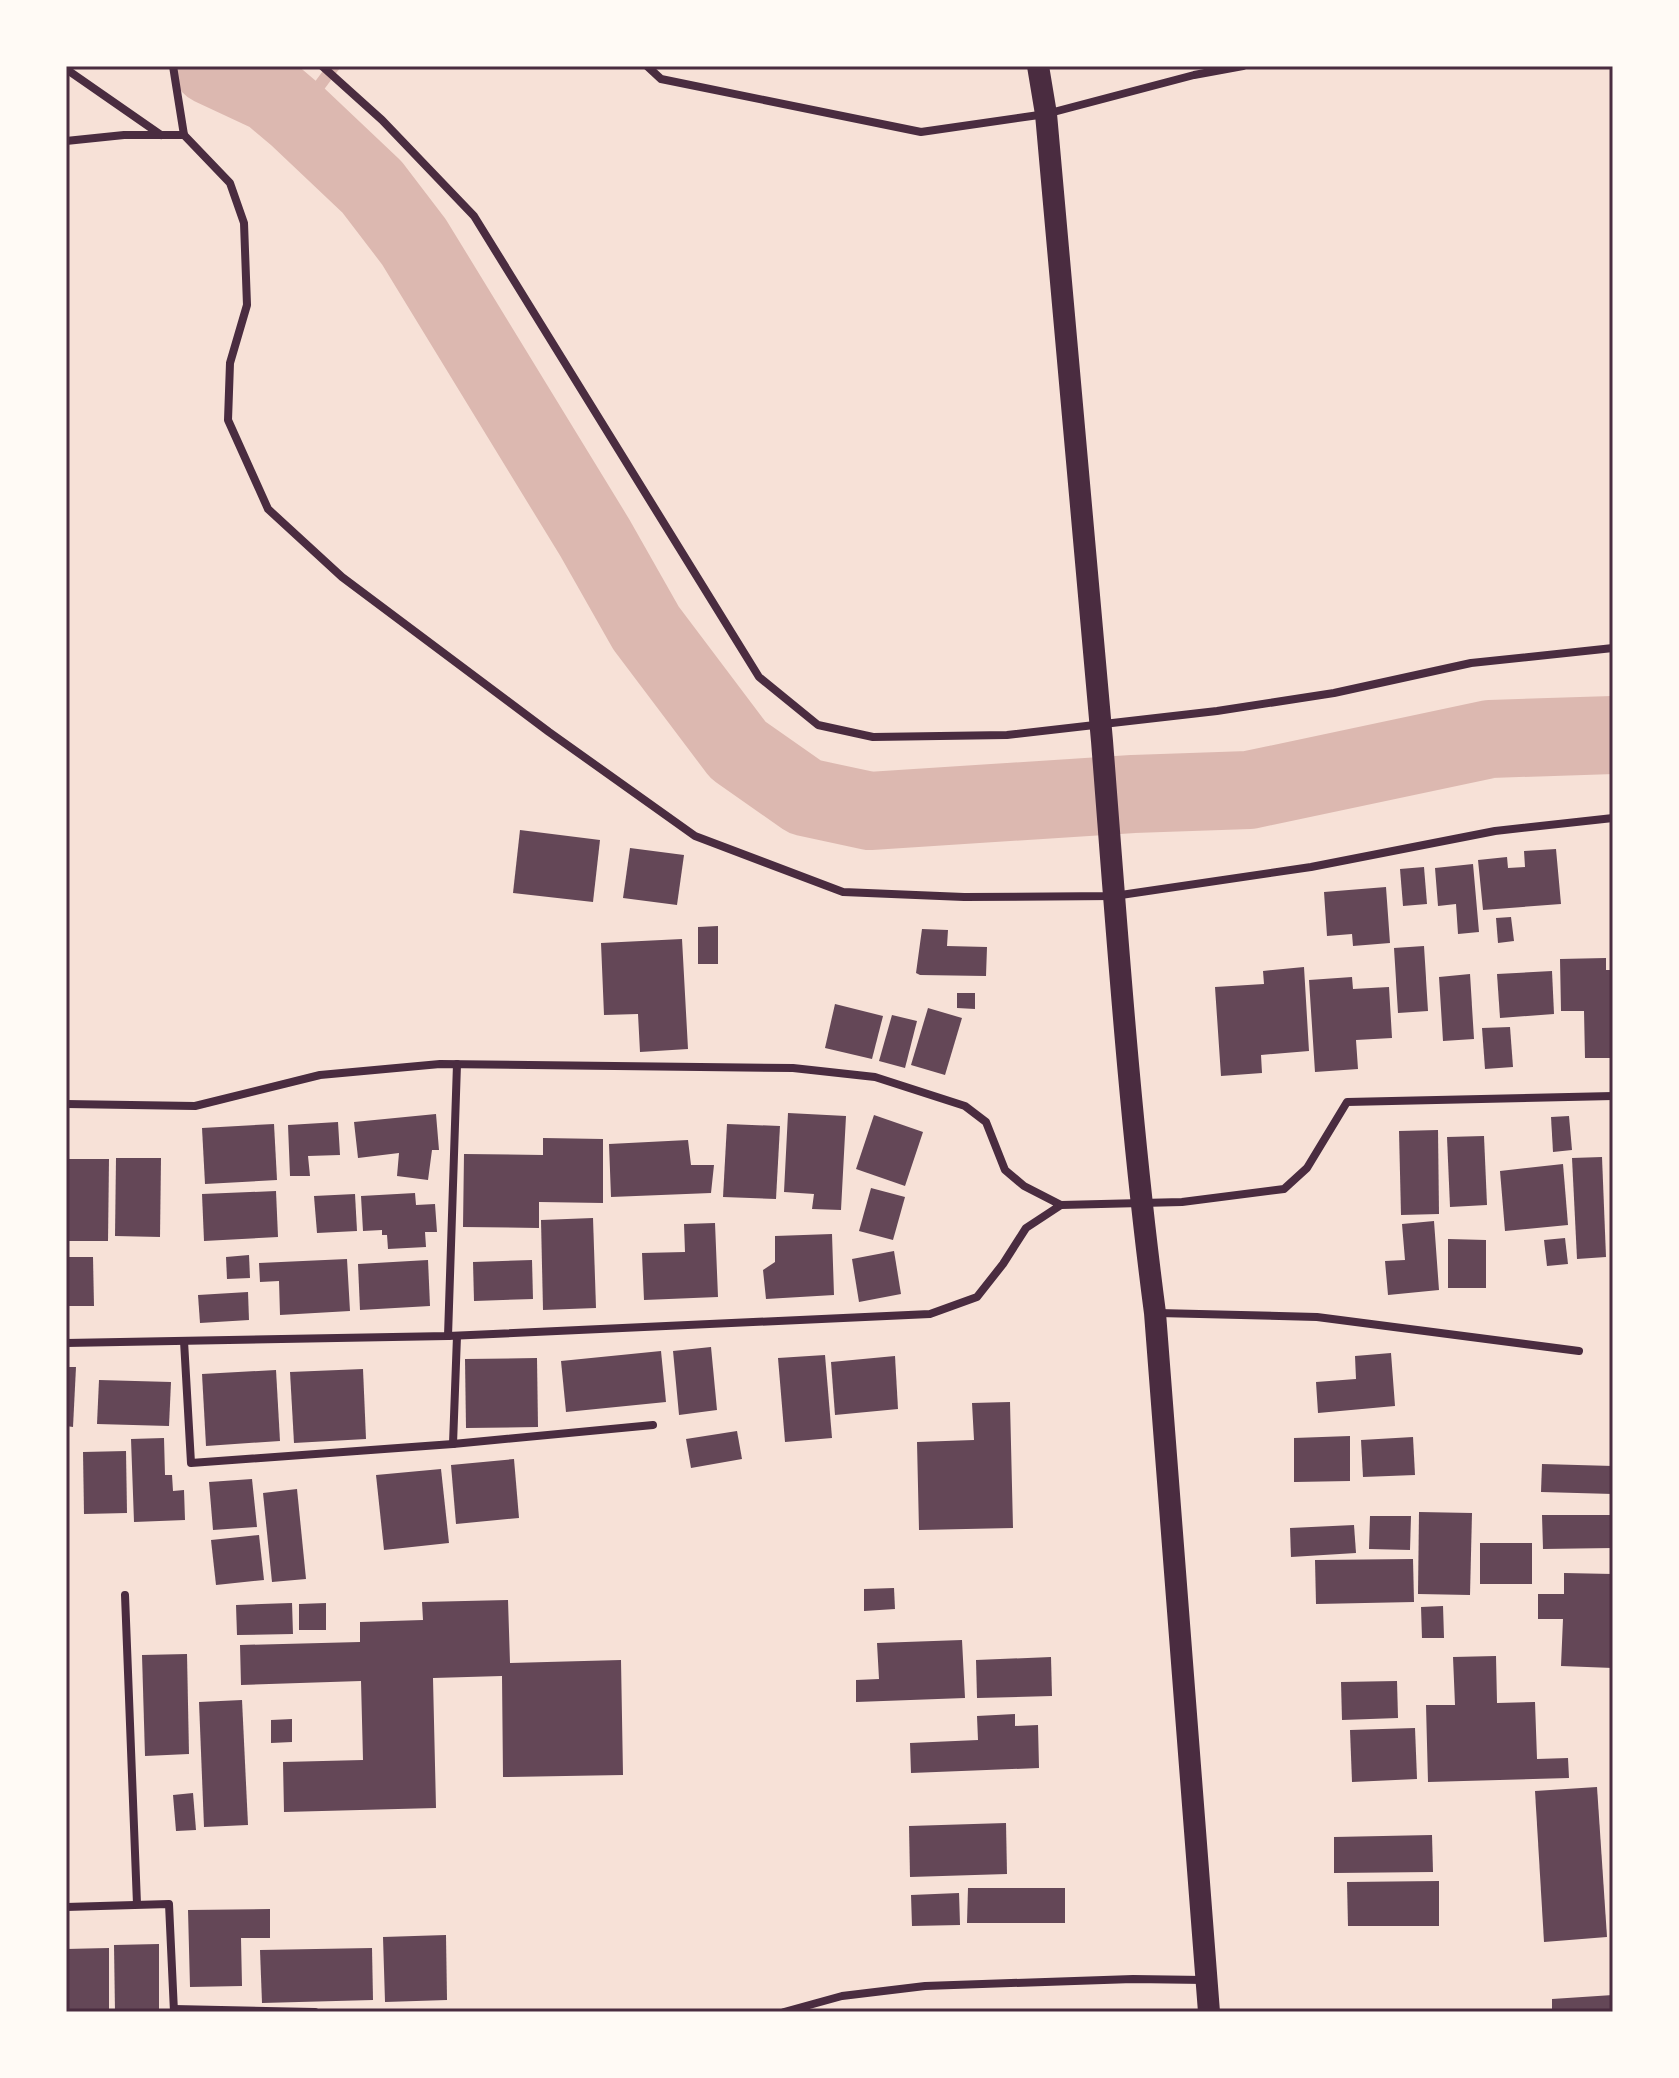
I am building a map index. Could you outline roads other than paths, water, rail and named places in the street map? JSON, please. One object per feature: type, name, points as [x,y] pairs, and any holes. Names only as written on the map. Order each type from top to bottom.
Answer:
[{"type":"highway","points":[[1038,66],[1046,114],[1140,1203],[1155,1313],[1209,2012]]},
{"type":"street","points":[[173,66],[184,135],[230,183],[244,223],[247,305],[230,363],[228,420],[268,509],[342,577],[549,732],[695,836],[843,892],[964,897],[1114,896],[1311,867],[1495,831],[1613,818]]},
{"type":"street","points":[[322,66],[382,120],[474,216],[759,677],[818,725],[873,737],[1101,732],[1334,693],[1471,663],[1613,648]]},
{"type":"street","points":[[647,66],[661,79],[921,132],[1046,114],[1194,75],[1243,66]]},
{"type":"street","points":[[66,69],[162,135]]},
{"type":"street","points":[[66,141],[124,135],[184,135]]},
{"type":"street","points":[[66,1104],[195,1106],[320,1075],[440,1064],[793,1068],[875,1077],[965,1106],[986,1122],[1005,1170],[1024,1186],[1061,1205],[1182,1202],[1284,1189],[1307,1168],[1347,1102],[1613,1096]]},
{"type":"street","points":[[453,1444],[457,1064]]},
{"type":"street","points":[[66,1343],[453,1336],[930,1314],[977,1297],[1026,1228],[1061,1205]]},
{"type":"street","points":[[1155,1313],[1317,1317],[1579,1351]]},
{"type":"street","points":[[184,1341],[191,1463],[453,1444],[653,1425]]},
{"type":"street","points":[[125,1595],[137,1904]]},
{"type":"street","points":[[66,1907],[169,1904],[174,2010],[315,2012]]},
{"type":"street","points":[[784,2012],[842,1996],[925,1986],[1133,1979],[1206,1980]]},
{"type":"waterway","points":[[211,66],[271,94],[372,187],[414,242],[595,538],[646,628],[738,750],[805,797],[870,811],[1133,794],[1249,790],[1490,739],[1613,735]]},
{"type":"waterway","points":[[297,116],[334,66]]}]
